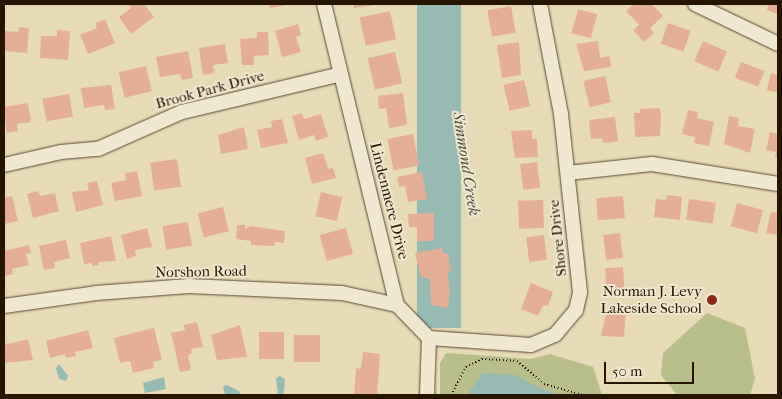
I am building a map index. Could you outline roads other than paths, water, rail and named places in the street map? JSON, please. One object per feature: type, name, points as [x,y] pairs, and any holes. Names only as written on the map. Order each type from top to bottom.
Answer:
[{"type":"street","name":"Lindenmere Drive","points":[[324,4],[398,305],[429,338]]},
{"type":"street","name":"Shore Drive","points":[[429,338],[531,345],[555,336],[570,320],[576,310],[580,292],[561,114],[540,4]]},
{"type":"street","points":[[695,4],[778,44]]},
{"type":"street","name":"Brook Park Drive","points":[[4,166],[61,152],[98,149],[182,112],[341,74]]},
{"type":"street","points":[[568,174],[652,164],[778,184]]},
{"type":"street","name":"Norshon Road","points":[[4,306],[96,293],[189,286],[342,293],[398,305]]},
{"type":"street","points":[[427,395],[429,338]]},
{"type":"water","points":[[417,4],[461,4],[461,328],[417,328]]},
{"type":"water","points":[[59,364],[68,376],[66,381],[59,379],[56,368]]},
{"type":"water","points":[[483,373],[516,375],[539,388],[560,395],[467,395]]},
{"type":"water","points":[[280,376],[285,379],[283,395],[278,395],[276,378]]},
{"type":"water","points":[[164,377],[166,389],[145,393],[143,383]]},
{"type":"water","points":[[227,385],[239,391],[241,395],[225,395],[223,386]]},
{"type":"place","name":"Norman J. Levy Lakeside School","points":[[712,300]]},
{"type":"water label","name":"Simmond Creek","points":[[466,164]]}]
